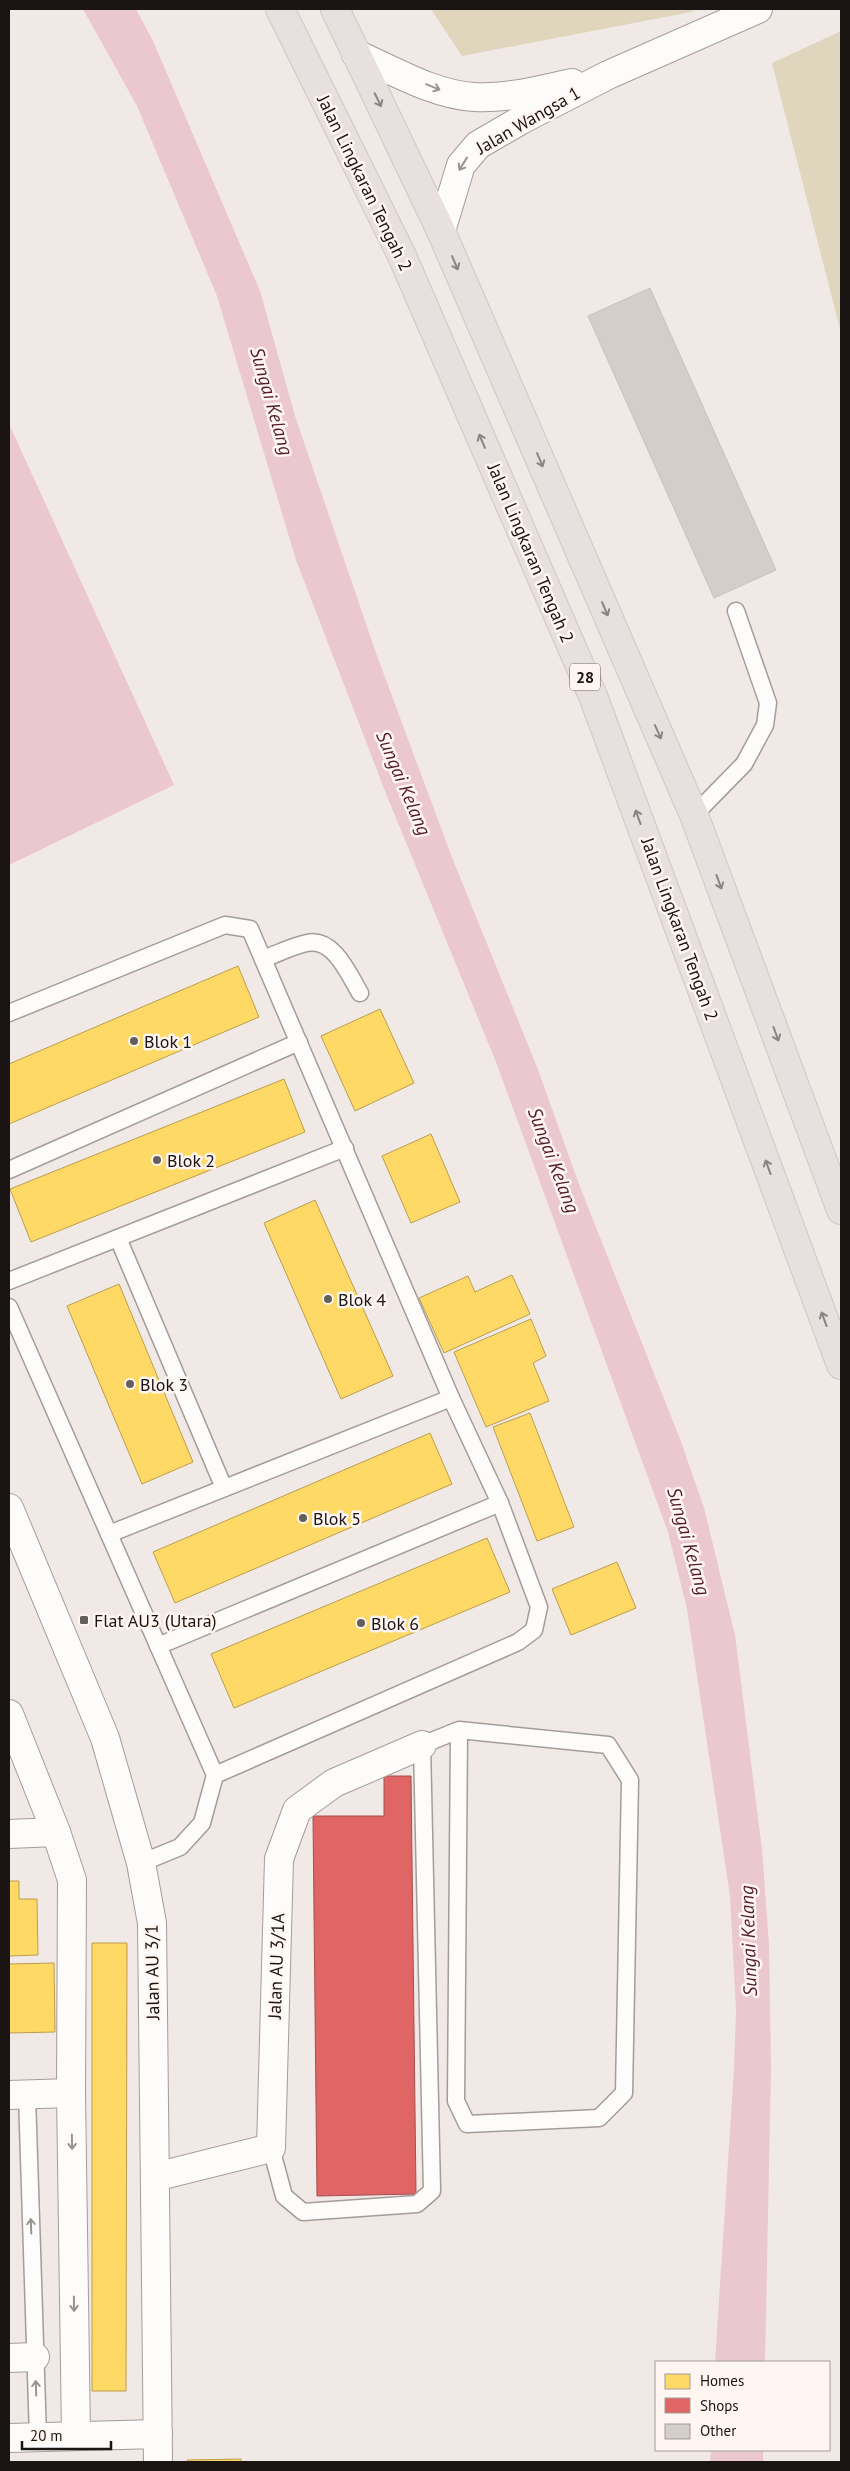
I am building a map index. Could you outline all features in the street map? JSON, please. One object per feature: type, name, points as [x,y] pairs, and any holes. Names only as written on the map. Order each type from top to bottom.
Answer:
[{"type":"highway","name":"Jalan Lingkaran Tengah 2","points":[[280,9],[402,256],[593,696],[841,1365]]},
{"type":"highway","name":"28","points":[[335,9],[441,231],[694,815],[841,1210]]},
{"type":"street","name":"Jalan Wangsa 1","points":[[441,231],[461,165],[478,145],[521,120],[608,75],[758,9]]},
{"type":"street","name":"Jalan Wangsa 1","points":[[356,54],[439,90],[472,98],[507,97],[608,75]]},
{"type":"street","name":"Jalan AU 3/1","points":[[9,1508],[105,1738],[141,1863],[152,1923],[158,2462]]},
{"type":"street","points":[[9,1714],[56,1832],[72,1880],[71,2093],[76,2436]]},
{"type":"street","name":"Jalan AU 3/1A","points":[[271,2148],[279,1859],[288,1834],[297,1810],[334,1783],[422,1744]]},
{"type":"street","points":[[9,1834],[56,1832]]},
{"type":"street","points":[[18,2095],[71,2093]]},
{"type":"street","points":[[155,2177],[271,2148]]},
{"type":"street","points":[[9,2438],[158,2434]]},
{"type":"lane","points":[[694,815],[744,764],[765,725],[768,703],[736,611]]},
{"type":"lane","points":[[9,1013],[226,925],[250,929],[451,1398],[500,1503],[540,1607],[534,1630],[518,1642],[215,1775]]},
{"type":"lane","points":[[263,959],[309,942],[326,945],[336,955],[360,993]]},
{"type":"lane","points":[[9,1170],[299,1042]]},
{"type":"lane","points":[[9,1281],[345,1148]]},
{"type":"lane","points":[[118,1238],[224,1488]]},
{"type":"lane","points":[[9,1307],[215,1775],[202,1823],[180,1847],[141,1863]]},
{"type":"lane","points":[[109,1534],[451,1398]]},
{"type":"lane","points":[[158,1646],[500,1503]]},
{"type":"lane","points":[[271,2148],[284,2196],[303,2212],[417,2204],[432,2191],[422,1744],[459,1730],[608,1745],[630,1780],[624,2093],[599,2118],[467,2124],[456,2102],[459,1730]]},
{"type":"lane","points":[[18,2095],[22,2358],[38,2437]]},
{"type":"shaded area","points":[[431,9],[697,9],[691,12],[462,56]]},
{"type":"shaded area","points":[[841,31],[841,333],[772,63]]},
{"type":"water","name":"Sungai Kelang","points":[[83,9],[136,9],[153,41],[260,291],[295,416],[376,653],[451,855],[537,1067],[580,1187],[680,1439],[704,1508],[735,1635],[762,1849],[769,1945],[771,2068],[765,2361],[715,2361],[734,2069],[736,2010],[730,1896],[687,1609],[668,1532],[496,1062],[387,796],[296,560],[217,296],[137,106]]},
{"type":"water","points":[[9,424],[174,785],[9,865]]},
{"type":"water","points":[[711,2451],[763,2451],[763,2462],[710,2462]]},
{"type":"building: Homes","name":"Blok 1","points":[[238,966],[259,1017],[9,1124],[9,1064]]},
{"type":"building: Homes","points":[[380,1009],[414,1083],[355,1111],[321,1036]]},
{"type":"building: Homes","name":"Blok 2","points":[[284,1079],[305,1132],[31,1242],[10,1189]]},
{"type":"building: Homes","points":[[431,1134],[460,1202],[411,1223],[382,1156]]},
{"type":"building: Homes","name":"Blok 4","points":[[315,1200],[393,1376],[341,1399],[264,1223]]},
{"type":"building: Homes","points":[[512,1275],[530,1314],[444,1353],[419,1298],[468,1276],[475,1292]]},
{"type":"building: Homes","name":"Blok 3","points":[[119,1284],[193,1462],[142,1484],[67,1306]]},
{"type":"building: Homes","points":[[531,1319],[546,1356],[533,1363],[549,1401],[486,1427],[454,1352]]},
{"type":"building: Homes","points":[[530,1413],[574,1527],[537,1541],[493,1427]]},
{"type":"building: Homes","name":"Blok 5","points":[[430,1433],[452,1484],[175,1603],[153,1552]]},
{"type":"building: Homes","name":"Blok 6","points":[[487,1538],[510,1592],[234,1708],[211,1654]]},
{"type":"building: Homes","points":[[617,1562],[636,1608],[571,1635],[552,1589]]},
{"type":"building: Homes","points":[[9,1881],[19,1881],[19,1899],[37,1899],[38,1955],[9,1956]]},
{"type":"building: Homes","points":[[92,1943],[127,1943],[126,2391],[92,2391]]},
{"type":"building: Homes","points":[[54,1963],[55,2032],[9,2033],[9,1964]]},
{"type":"building: Homes","points":[[241,2459],[241,2462],[188,2462],[187,2460]]},
{"type":"building: Shops","points":[[384,1776],[411,1776],[416,2194],[317,2196],[313,1816],[384,1816]]},
{"type":"building: Other","points":[[650,288],[776,570],[714,598],[588,316]]},
{"type":"place","name":"Blok 1","points":[[134,1041]]},
{"type":"place","name":"Blok 2","points":[[157,1160]]},
{"type":"place","name":"Blok 4","points":[[328,1299]]},
{"type":"place","name":"Blok 3","points":[[130,1384]]},
{"type":"place","name":"Blok 5","points":[[303,1518]]},
{"type":"place","name":"Flat AU3 (Utara)","points":[[84,1620]]},
{"type":"place","name":"Blok 6","points":[[361,1623]]}]
